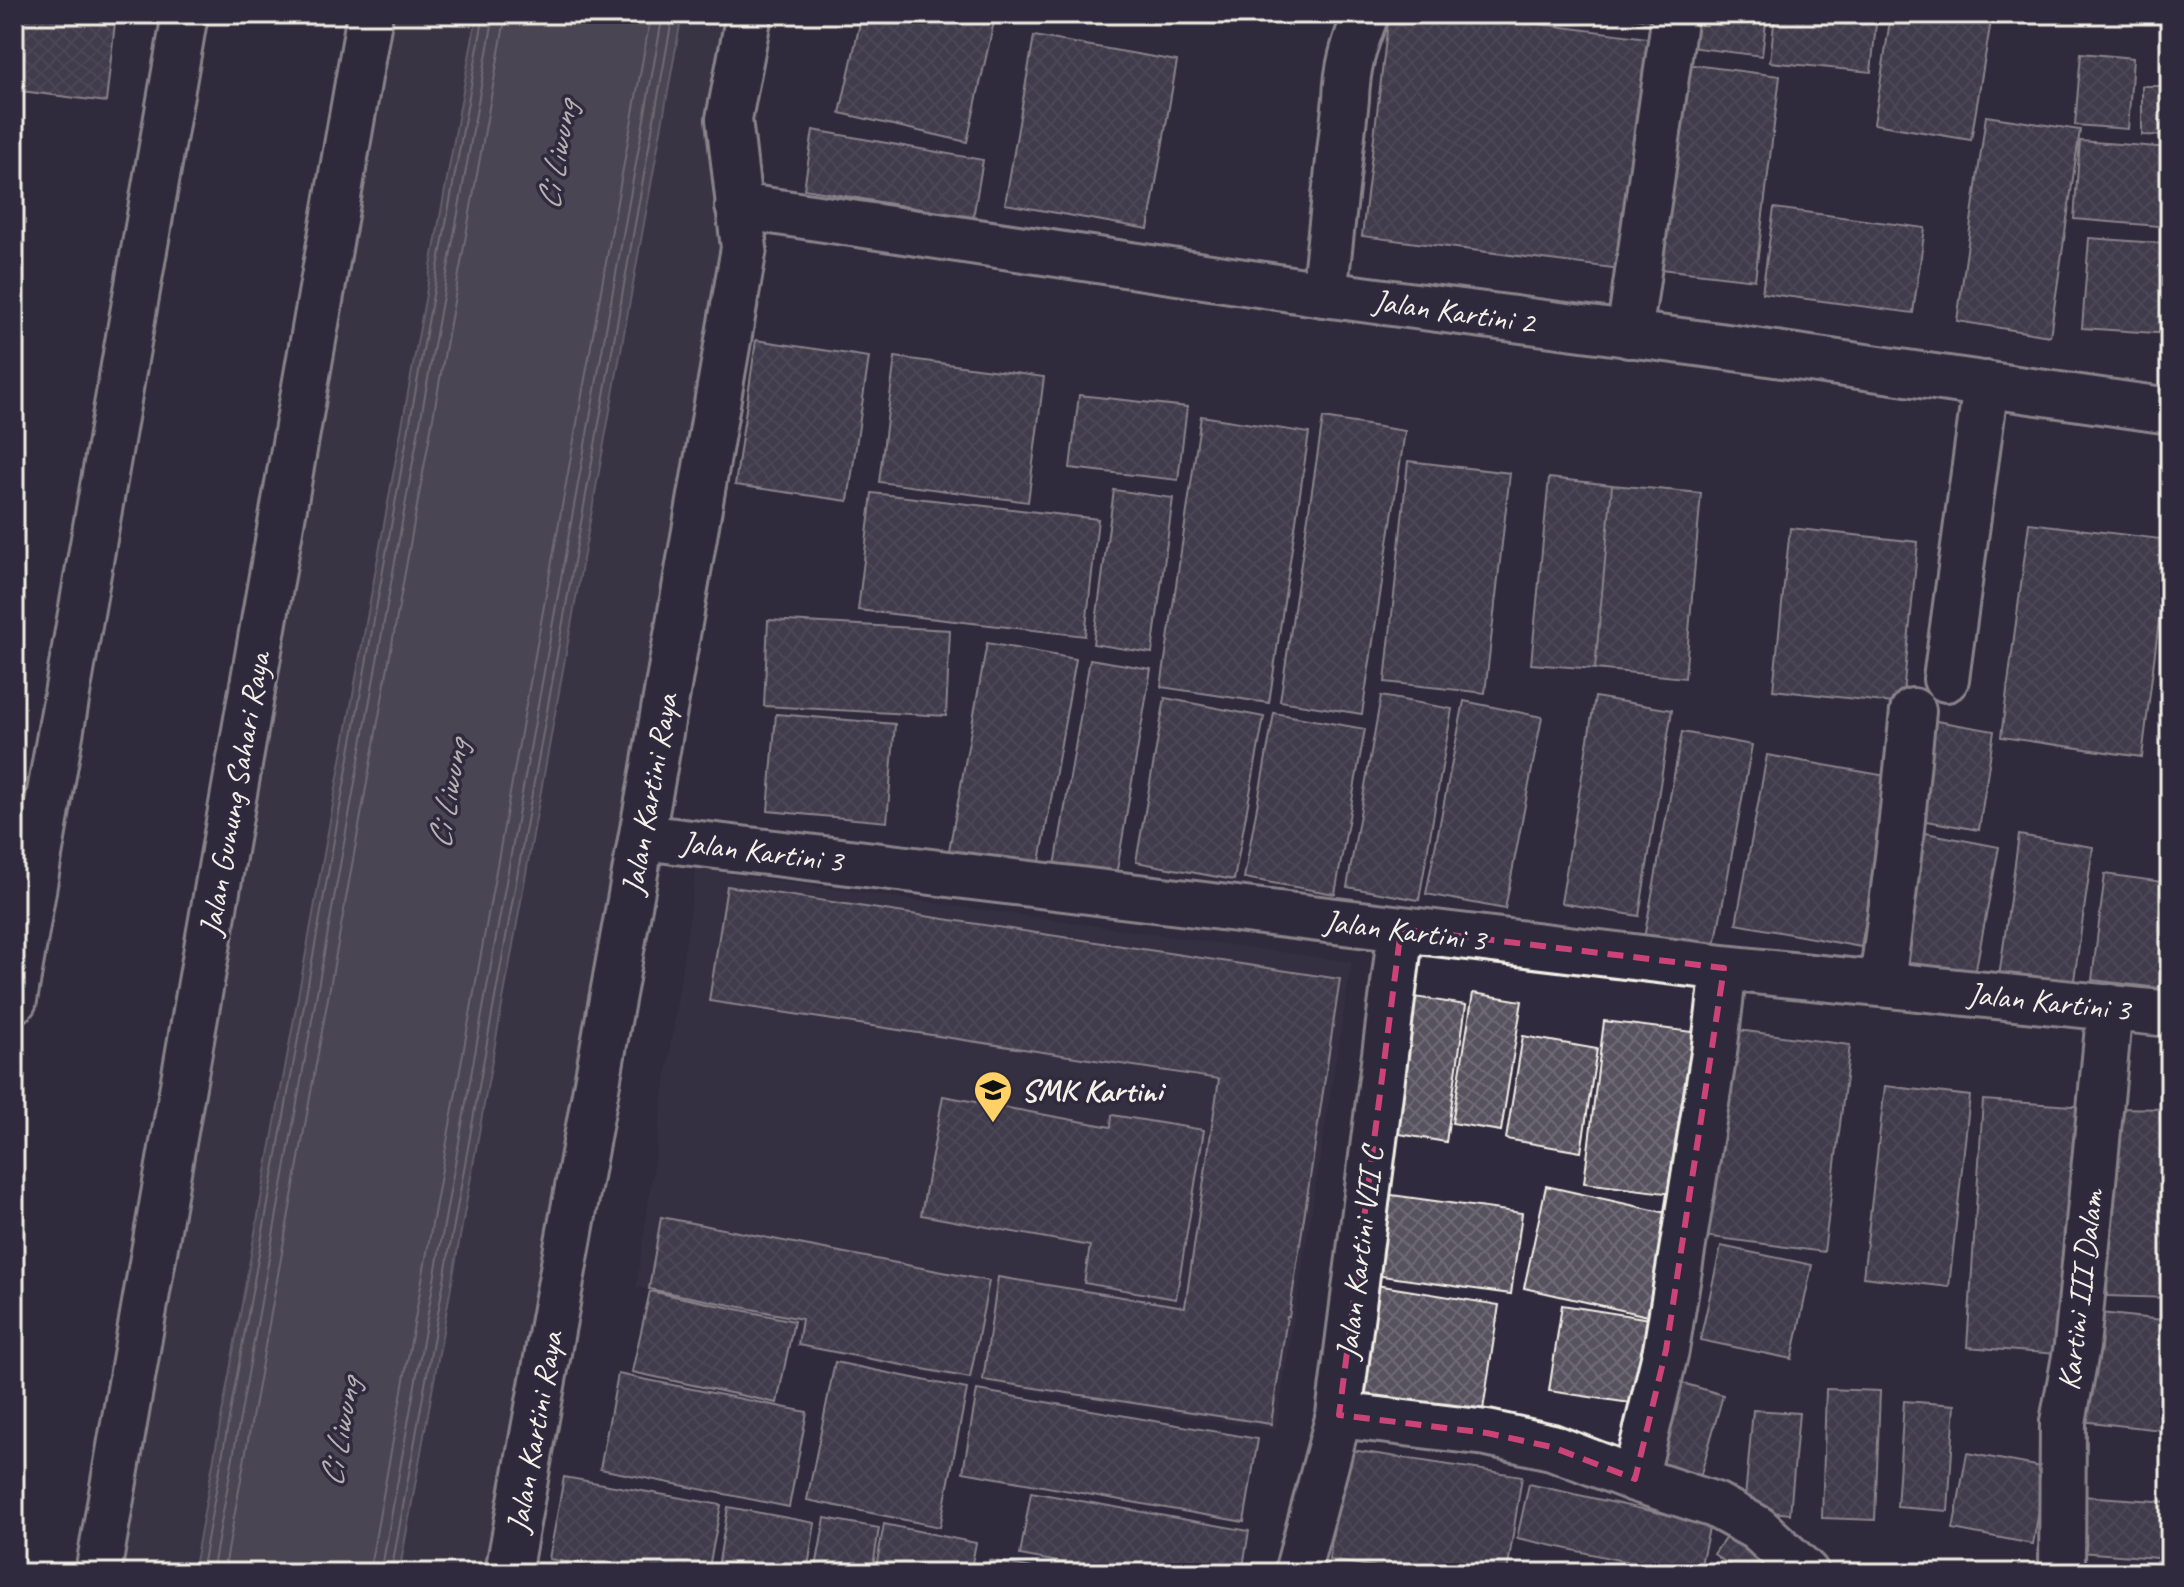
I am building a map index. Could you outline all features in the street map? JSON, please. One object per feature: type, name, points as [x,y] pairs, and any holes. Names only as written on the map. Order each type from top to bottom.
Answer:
[{"type":"street","points":[[14,1000],[185,14]]},
{"type":"street","name":"Jalan Gunung Sahari Raya","points":[[98,1573],[370,14]]},
{"type":"street","name":"Jalan Kartini Raya","points":[[508,1573],[642,837],[744,248],[729,119],[749,14]]},
{"type":"street","points":[[1324,294],[1346,99],[1346,73],[1366,14]]},
{"type":"street","points":[[1629,335],[1675,14]]},
{"type":"street","name":"Jalan Kartini 2","points":[[738,206],[1324,294],[2170,411]]},
{"type":"street","points":[[1946,679],[1986,384]]},
{"type":"street","points":[[1882,983],[1913,711]]},
{"type":"street","name":"Jalan Kartini 3","points":[[642,837],[1724,968],[2170,1014]]},
{"type":"street","name":"Jalan Kartini VII C","points":[[1297,1573],[1339,1415],[1401,929]]},
{"type":"street","points":[[1635,1479],[1666,1350],[1714,1053],[1724,968]]},
{"type":"street","name":"Kartini III Dalam","points":[[2062,1573],[2063,1422],[2077,1346],[2110,1007]]},
{"type":"street","points":[[1339,1415],[1487,1433],[1552,1447],[1715,1505],[1757,1528],[1806,1573]]},
{"type":"highlighted area","points":[[1401,929],[1724,968],[1666,1350],[1635,1479],[1552,1447],[1487,1433],[1339,1415]]},
{"type":"shaded area","points":[[370,14],[478,14],[194,1573],[98,1573]]},
{"type":"shaded area","points":[[680,14],[749,14],[744,248],[508,1573],[399,1573]]},
{"type":"shaded area","name":"SMK Kartini","points":[[696,869],[1352,962],[1276,1430],[966,1381],[794,1346],[798,1321],[636,1287]]},
{"type":"water","name":"Ci Liwung","points":[[477,14],[682,14],[399,1573],[193,1573]]},
{"type":"building","points":[[14,14],[116,14],[106,102],[14,90]]},
{"type":"building","points":[[862,14],[979,14],[995,17],[967,142],[840,113]]},
{"type":"building","points":[[1389,14],[1462,14],[1648,38],[1620,269],[1362,236]]},
{"type":"building","points":[[1608,14],[1654,14],[1653,20]]},
{"type":"building","points":[[1684,14],[1767,14],[1762,56],[1681,46]]},
{"type":"building","points":[[1775,14],[1877,14],[1871,72],[1770,62]]},
{"type":"building","points":[[1891,14],[1992,15],[1971,140],[1874,124]]},
{"type":"building","points":[[1034,36],[1177,61],[1148,229],[1005,204]]},
{"type":"building","points":[[2081,53],[2133,58],[2128,129],[2075,125]]},
{"type":"building","points":[[1686,64],[1780,76],[1755,280],[1661,269]]},
{"type":"building","points":[[2142,86],[2170,86],[2170,136],[2142,135]]},
{"type":"building","points":[[1986,116],[2080,130],[2050,336],[1957,321]]},
{"type":"building","points":[[813,130],[983,160],[973,218],[804,189]]},
{"type":"building","points":[[2080,141],[2170,148],[2170,227],[2074,219]]},
{"type":"building","points":[[1774,208],[1925,228],[1913,313],[1762,293]]},
{"type":"building","points":[[2089,238],[2170,244],[2170,334],[2082,328]]},
{"type":"building","points":[[756,340],[869,357],[848,501],[735,485]]},
{"type":"building","points":[[895,357],[1044,377],[1028,502],[879,482]]},
{"type":"building","points":[[1079,395],[1187,407],[1178,480],[1070,468]]},
{"type":"building","points":[[1201,416],[1309,433],[1269,703],[1161,687]]},
{"type":"building","points":[[1323,418],[1405,431],[1362,714],[1280,701]]},
{"type":"building","points":[[1408,461],[1510,473],[1485,693],[1385,682]]},
{"type":"building","points":[[1549,478],[1612,485],[1595,669],[1531,664]]},
{"type":"building","points":[[1612,485],[1701,493],[1685,678],[1595,669]]},
{"type":"building","points":[[1114,490],[1173,498],[1152,653],[1093,644]]},
{"type":"building","points":[[872,493],[1098,519],[1085,636],[858,610]]},
{"type":"building","points":[[2029,523],[2169,540],[2142,757],[2001,737]]},
{"type":"building","points":[[1790,528],[1918,542],[1902,704],[1773,690]]},
{"type":"building","points":[[768,620],[950,630],[946,716],[764,706]]},
{"type":"building","points":[[987,643],[1076,659],[1038,873],[948,856]]},
{"type":"building","points":[[1090,659],[1151,669],[1115,882],[1054,872]]},
{"type":"building","points":[[1381,696],[1452,709],[1419,900],[1347,887]]},
{"type":"building","points":[[1595,697],[1672,710],[1639,916],[1561,903]]},
{"type":"building","points":[[1165,698],[1264,717],[1234,880],[1136,862]]},
{"type":"building","points":[[1464,701],[1542,717],[1505,909],[1426,894]]},
{"type":"building","points":[[1274,713],[1365,729],[1335,894],[1244,878]]},
{"type":"building","points":[[776,714],[895,724],[887,822],[768,811]]},
{"type":"building","points":[[1925,719],[1994,731],[1979,830],[1909,818]]},
{"type":"building","points":[[1682,732],[1752,745],[1712,962],[1642,949]]},
{"type":"building","points":[[1767,755],[1892,777],[1861,947],[1736,924]]},
{"type":"building","points":[[1926,833],[1999,847],[1973,984],[1900,970]]},
{"type":"building","points":[[2019,835],[2093,847],[2072,994],[1998,984]]},
{"type":"building","points":[[2105,874],[2170,883],[2159,988],[2092,980]]},
{"type":"building","points":[[727,886],[1340,979],[1271,1424],[983,1380],[998,1277],[1185,1307],[1219,1079],[709,1001]]},
{"type":"building","points":[[1473,993],[1522,1001],[1501,1131],[1452,1123]]},
{"type":"building","points":[[1402,995],[1466,1005],[1446,1142],[1382,1131]]},
{"type":"building","points":[[1604,1021],[1701,1033],[1681,1195],[1584,1183]]},
{"type":"building","points":[[1723,1028],[1850,1045],[1824,1252],[1696,1235]]},
{"type":"building","points":[[1523,1036],[1597,1049],[1581,1152],[1506,1139]]},
{"type":"building","points":[[1885,1086],[1970,1096],[1949,1287],[1863,1277]]},
{"type":"building","points":[[943,1096],[1111,1127],[1112,1115],[1204,1130],[1176,1299],[1084,1283],[1090,1246],[921,1215]]},
{"type":"building","points":[[1983,1100],[2087,1107],[2070,1355],[1967,1347]]},
{"type":"building","points":[[2112,1108],[2170,1109],[2170,1298],[2107,1296]]},
{"type":"building","points":[[1546,1186],[1671,1214],[1648,1316],[1524,1288]]},
{"type":"building","points":[[1370,1192],[1522,1213],[1511,1294],[1360,1273]]},
{"type":"building","points":[[661,1217],[989,1281],[970,1378],[798,1345],[802,1319],[649,1289]]},
{"type":"building","points":[[1721,1246],[1812,1265],[1792,1359],[1700,1340]]},
{"type":"building","points":[[1370,1284],[1499,1305],[1481,1423],[1352,1401]]},
{"type":"building","points":[[650,1291],[794,1321],[777,1403],[632,1372]]},
{"type":"building","points":[[1562,1305],[1663,1321],[1651,1406],[1549,1391]]},
{"type":"building","points":[[2092,1312],[2170,1321],[2170,1431],[2081,1421]]},
{"type":"building","points":[[835,1362],[967,1389],[940,1527],[807,1500]]},
{"type":"building","points":[[618,1374],[807,1412],[789,1507],[600,1469]]},
{"type":"building","points":[[1669,1379],[1723,1395],[1697,1488],[1642,1473]]},
{"type":"building","points":[[1826,1389],[1880,1391],[1875,1520],[1822,1518]]},
{"type":"building","points":[[977,1390],[1258,1439],[1244,1522],[963,1472]]},
{"type":"building","points":[[1904,1401],[1955,1405],[1948,1511],[1897,1507]]},
{"type":"building","points":[[1753,1410],[1799,1413],[1790,1514],[1744,1509]]},
{"type":"building","points":[[1345,1449],[1522,1476],[1507,1573],[1417,1573],[1329,1560]]},
{"type":"building","points":[[1967,1453],[2047,1468],[2033,1544],[1953,1529]]},
{"type":"building","points":[[564,1477],[721,1505],[708,1573],[627,1573],[549,1559]]},
{"type":"building","points":[[1529,1484],[1710,1524],[1699,1573],[1679,1573],[1517,1538]]},
{"type":"building","points":[[1031,1492],[1249,1531],[1242,1573],[1118,1573],[1020,1555]]},
{"type":"building","points":[[2083,1496],[2170,1502],[2170,1559],[2080,1552]]},
{"type":"building","points":[[728,1507],[815,1523],[807,1573],[717,1573]]},
{"type":"building","points":[[825,1518],[879,1528],[872,1573],[815,1573]]},
{"type":"building","points":[[1737,1522],[1784,1558],[1773,1573],[1740,1573],[1714,1554]]},
{"type":"building","points":[[884,1524],[976,1543],[970,1573],[875,1573]]},
{"type":"building","points":[[989,1560],[1059,1573],[987,1573]]},
{"type":"building","points":[[536,1565],[582,1573],[534,1573]]},
{"type":"place","name":"SMK Kartini","points":[[993,1124]]}]
